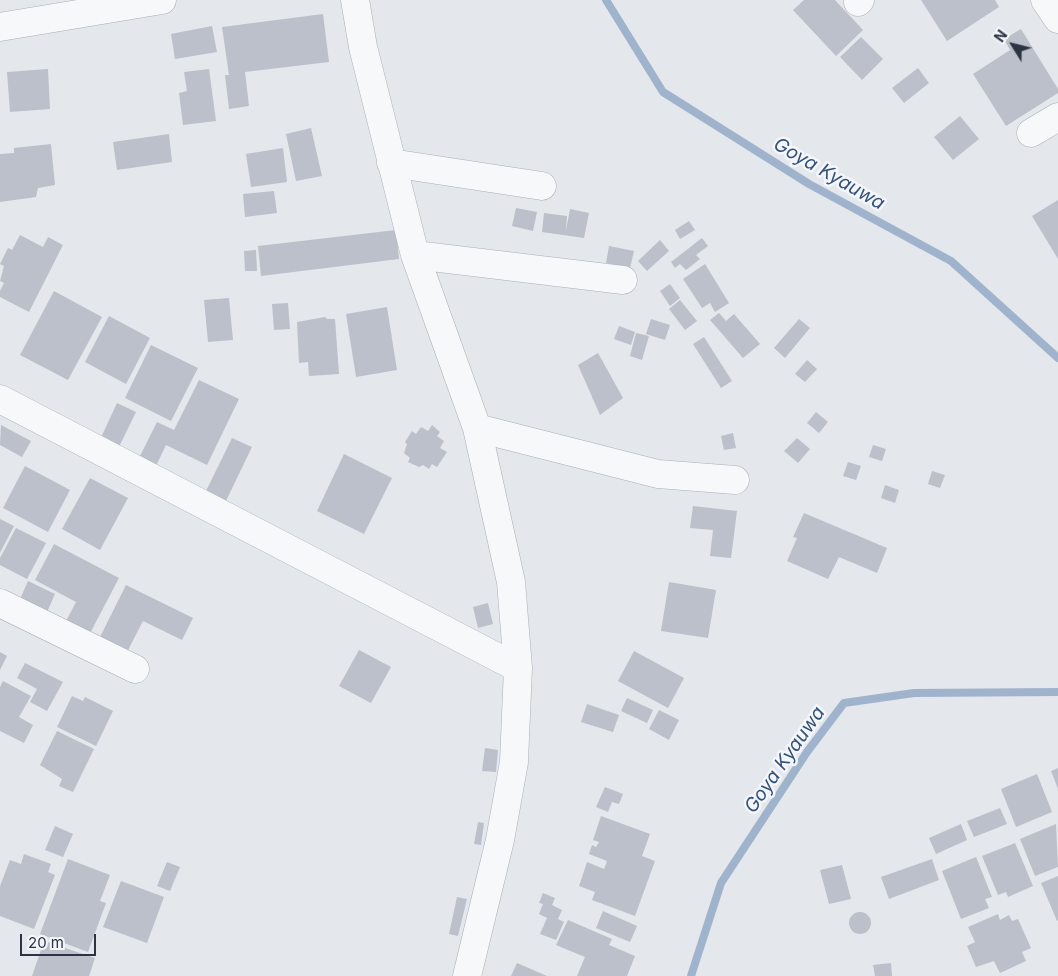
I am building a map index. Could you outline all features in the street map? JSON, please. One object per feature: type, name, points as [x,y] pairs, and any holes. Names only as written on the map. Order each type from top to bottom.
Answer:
[{"type":"street","points":[[0,26],[162,0]]},
{"type":"street","points":[[355,0],[363,47],[415,255],[477,428],[511,582],[518,668],[514,762],[500,840],[467,976]]},
{"type":"street","points":[[1045,0],[1058,19]]},
{"type":"street","points":[[1031,133],[1058,117]]},
{"type":"street","points":[[391,163],[542,186]]},
{"type":"street","points":[[415,255],[623,280]]},
{"type":"street","points":[[0,399],[518,668]]},
{"type":"street","points":[[477,428],[658,474],[735,480]]},
{"type":"street","points":[[0,604],[135,669]]},
{"type":"building","points":[[804,0],[835,0],[863,30],[836,56],[793,10]]},
{"type":"building","points":[[921,0],[995,0],[999,7],[947,41]]},
{"type":"building","points":[[323,14],[329,62],[245,72],[249,106],[229,109],[225,75],[229,75],[222,27]]},
{"type":"building","points":[[212,26],[217,52],[175,59],[171,34]]},
{"type":"building","points":[[1021,29],[1058,89],[1058,93],[1006,126],[973,74],[1010,50],[1004,39]]},
{"type":"building","points":[[861,37],[883,59],[862,80],[840,57]]},
{"type":"building","points":[[918,68],[929,83],[904,103],[892,88]]},
{"type":"building","points":[[48,69],[50,109],[10,112],[7,72]]},
{"type":"building","points":[[209,69],[216,121],[183,125],[179,93],[187,91],[184,72]]},
{"type":"building","points":[[960,116],[979,139],[953,160],[934,137]]},
{"type":"building","points":[[311,128],[322,176],[296,181],[286,134]]},
{"type":"building","points":[[169,134],[172,162],[117,170],[113,142]]},
{"type":"building","points":[[51,144],[55,185],[38,188],[36,197],[0,202],[0,154],[14,153],[14,148]]},
{"type":"building","points":[[283,148],[287,182],[251,187],[246,154]]},
{"type":"building","points":[[274,191],[277,213],[245,217],[243,194]]},
{"type":"building","points":[[1058,200],[1058,259],[1032,216]]},
{"type":"building","points":[[516,208],[537,212],[533,231],[512,226]]},
{"type":"building","points":[[570,209],[589,213],[584,238],[542,232],[544,213],[567,216],[566,231]]},
{"type":"building","points":[[689,221],[695,230],[680,239],[675,230]]},
{"type":"building","points":[[396,230],[399,259],[261,276],[258,246]]},
{"type":"building","points":[[20,235],[43,247],[48,237],[63,245],[29,312],[0,297],[0,291],[4,283],[0,281],[4,266],[0,264],[8,248],[12,250]]},
{"type":"building","points":[[702,238],[708,246],[696,255],[700,259],[686,270],[680,264],[675,268],[671,262]]},
{"type":"building","points":[[660,240],[669,251],[647,271],[638,261]]},
{"type":"building","points":[[609,246],[634,251],[630,268],[606,263]]},
{"type":"building","points":[[256,250],[257,271],[245,271],[244,251]]},
{"type":"building","points":[[705,264],[729,303],[715,312],[710,303],[702,308],[683,279]]},
{"type":"building","points":[[670,284],[680,298],[670,306],[660,291]]},
{"type":"building","points":[[54,291],[102,317],[68,380],[20,355]]},
{"type":"building","points":[[229,298],[233,340],[208,342],[204,300]]},
{"type":"building","points":[[680,300],[697,321],[685,330],[669,309]]},
{"type":"building","points":[[288,303],[290,329],[274,330],[272,304]]},
{"type":"building","points":[[387,307],[397,370],[356,377],[346,314]]},
{"type":"building","points":[[719,313],[726,321],[734,314],[760,344],[743,358],[710,320]]},
{"type":"building","points":[[109,316],[150,338],[126,384],[85,362]]},
{"type":"building","points":[[325,317],[327,319],[335,319],[339,374],[309,376],[308,362],[299,363],[297,322]]},
{"type":"building","points":[[651,319],[670,325],[665,340],[646,334]]},
{"type":"building","points":[[799,319],[810,328],[785,358],[774,348]]},
{"type":"building","points":[[619,326],[635,332],[631,345],[614,339]]},
{"type":"building","points":[[636,333],[649,336],[642,360],[630,356]]},
{"type":"building","points":[[704,337],[732,381],[721,388],[693,344]]},
{"type":"building","points":[[151,345],[198,368],[171,421],[125,398]]},
{"type":"building","points":[[598,353],[623,398],[600,415],[578,365]]},
{"type":"building","points":[[807,360],[817,369],[805,382],[795,374]]},
{"type":"building","points":[[199,380],[239,399],[207,465],[166,445],[155,468],[138,460],[157,422],[174,430]]},
{"type":"building","points":[[117,403],[136,412],[116,453],[98,444]]},
{"type":"building","points":[[816,412],[828,422],[819,433],[807,423]]},
{"type":"building","points":[[1,425],[31,441],[22,457],[0,445]]},
{"type":"building","points":[[432,425],[440,432],[437,436],[444,441],[440,448],[447,452],[437,467],[432,464],[429,469],[423,465],[419,467],[408,462],[410,458],[404,453],[407,444],[405,442],[412,431],[416,434],[421,427],[428,431]]},
{"type":"building","points":[[733,433],[736,448],[724,450],[721,436]]},
{"type":"building","points":[[232,438],[252,447],[225,503],[205,493]]},
{"type":"building","points":[[797,438],[810,449],[798,463],[784,451]]},
{"type":"building","points":[[873,445],[886,449],[882,461],[869,457]]},
{"type":"building","points":[[344,454],[392,478],[364,534],[317,511]]},
{"type":"building","points":[[848,462],[861,466],[856,480],[843,476]]},
{"type":"building","points":[[25,466],[70,490],[48,532],[3,508]]},
{"type":"building","points":[[932,471],[945,475],[940,488],[928,484]]},
{"type":"building","points":[[90,478],[128,498],[100,550],[62,529]]},
{"type":"building","points":[[885,485],[899,490],[895,503],[881,498]]},
{"type":"building","points":[[693,506],[737,511],[731,558],[710,556],[713,530],[690,528]]},
{"type":"building","points":[[804,513],[887,548],[877,573],[839,557],[828,579],[787,561],[797,538],[793,537]]},
{"type":"building","points":[[0,519],[14,526],[0,553]]},
{"type":"building","points":[[16,528],[46,543],[27,579],[0,565],[0,558]]},
{"type":"building","points":[[54,544],[119,578],[88,637],[64,625],[76,602],[35,580]]},
{"type":"building","points":[[28,581],[55,594],[44,619],[17,606]]},
{"type":"building","points":[[669,582],[716,590],[708,638],[661,631]]},
{"type":"building","points":[[126,585],[193,618],[182,640],[143,621],[126,654],[98,641]]},
{"type":"building","points":[[488,603],[493,624],[478,628],[473,607]]},
{"type":"building","points":[[359,650],[391,667],[371,703],[339,686]]},
{"type":"building","points":[[634,651],[684,678],[668,708],[618,681]]},
{"type":"building","points":[[0,652],[7,656],[0,670]]},
{"type":"building","points":[[25,663],[63,682],[47,711],[30,702],[37,689],[17,678]]},
{"type":"building","points":[[3,681],[31,696],[19,717],[33,725],[24,743],[0,731],[0,687]]},
{"type":"building","points":[[72,696],[83,701],[85,697],[113,711],[96,746],[57,727]]},
{"type":"building","points":[[627,698],[653,710],[647,723],[621,711]]},
{"type":"building","points":[[587,704],[619,715],[613,732],[581,722]]},
{"type":"building","points":[[659,710],[679,720],[669,740],[649,729]]},
{"type":"building","points":[[57,731],[94,749],[73,792],[59,786],[62,779],[40,765]]},
{"type":"building","points":[[485,748],[498,750],[496,772],[482,771]]},
{"type":"building","points":[[1058,768],[1058,789],[1051,771]]},
{"type":"building","points":[[1037,774],[1052,812],[1016,827],[1001,789]]},
{"type":"building","points":[[605,787],[623,794],[619,804],[612,802],[608,812],[596,807]]},
{"type":"building","points":[[1000,808],[1007,824],[974,837],[967,821]]},
{"type":"building","points":[[601,816],[650,834],[642,856],[655,861],[635,916],[592,900],[595,892],[579,886],[587,862],[604,869],[607,861],[589,854],[592,845],[596,847],[599,842],[593,840]]},
{"type":"building","points":[[478,822],[484,823],[481,845],[474,844]]},
{"type":"building","points":[[961,824],[967,840],[936,854],[929,838]]},
{"type":"building","points":[[1056,824],[1058,867],[1035,876],[1020,839]]},
{"type":"building","points":[[55,826],[73,834],[63,857],[45,850]]},
{"type":"building","points":[[1015,843],[1033,886],[1008,897],[1006,892],[998,895],[982,856]]},
{"type":"building","points":[[24,854],[51,864],[48,872],[55,875],[34,929],[0,916],[0,886],[10,860],[21,864]]},
{"type":"building","points":[[976,857],[992,897],[985,899],[989,908],[961,919],[942,871]]},
{"type":"building","points":[[68,859],[110,875],[100,901],[106,903],[88,952],[40,934]]},
{"type":"building","points":[[932,859],[939,880],[889,899],[881,877]]},
{"type":"building","points":[[167,862],[180,867],[170,891],[157,886]]},
{"type":"building","points":[[842,865],[851,899],[829,904],[820,870]]},
{"type":"building","points":[[1058,876],[1058,920],[1057,921],[1041,883]]},
{"type":"building","points":[[121,881],[164,897],[147,943],[103,927]]},
{"type":"building","points":[[543,893],[555,898],[552,905],[562,910],[558,919],[564,922],[556,940],[540,934],[547,918],[539,914],[543,904],[539,903]]},
{"type":"building","points":[[457,897],[467,899],[458,936],[449,934]]},
{"type":"building","points":[[603,911],[637,926],[630,942],[596,928]]},
{"type":"building","points":[[860,912],[868,915],[871,923],[868,931],[860,934],[852,931],[849,923],[852,915]]},
{"type":"building","points":[[998,914],[1000,920],[1009,915],[1012,921],[1018,919],[1031,948],[1022,952],[1026,961],[1000,973],[994,961],[976,967],[967,946],[975,942],[968,927]]},
{"type":"building","points":[[568,920],[612,939],[609,945],[635,956],[627,976],[577,976],[585,957],[556,945]]},
{"type":"building","points":[[44,941],[95,958],[89,976],[32,976]]},
{"type":"building","points":[[517,963],[547,976],[511,976]]},
{"type":"building","points":[[891,963],[892,976],[875,976],[873,965]]},
{"type":"waterway","name":"Goya Kyauwa","points":[[606,0],[663,92],[809,184],[951,261],[1058,358]]},
{"type":"waterway","name":"Goya Kyauwa","points":[[691,976],[721,883],[807,752],[844,703],[914,693],[1058,692]]}]
